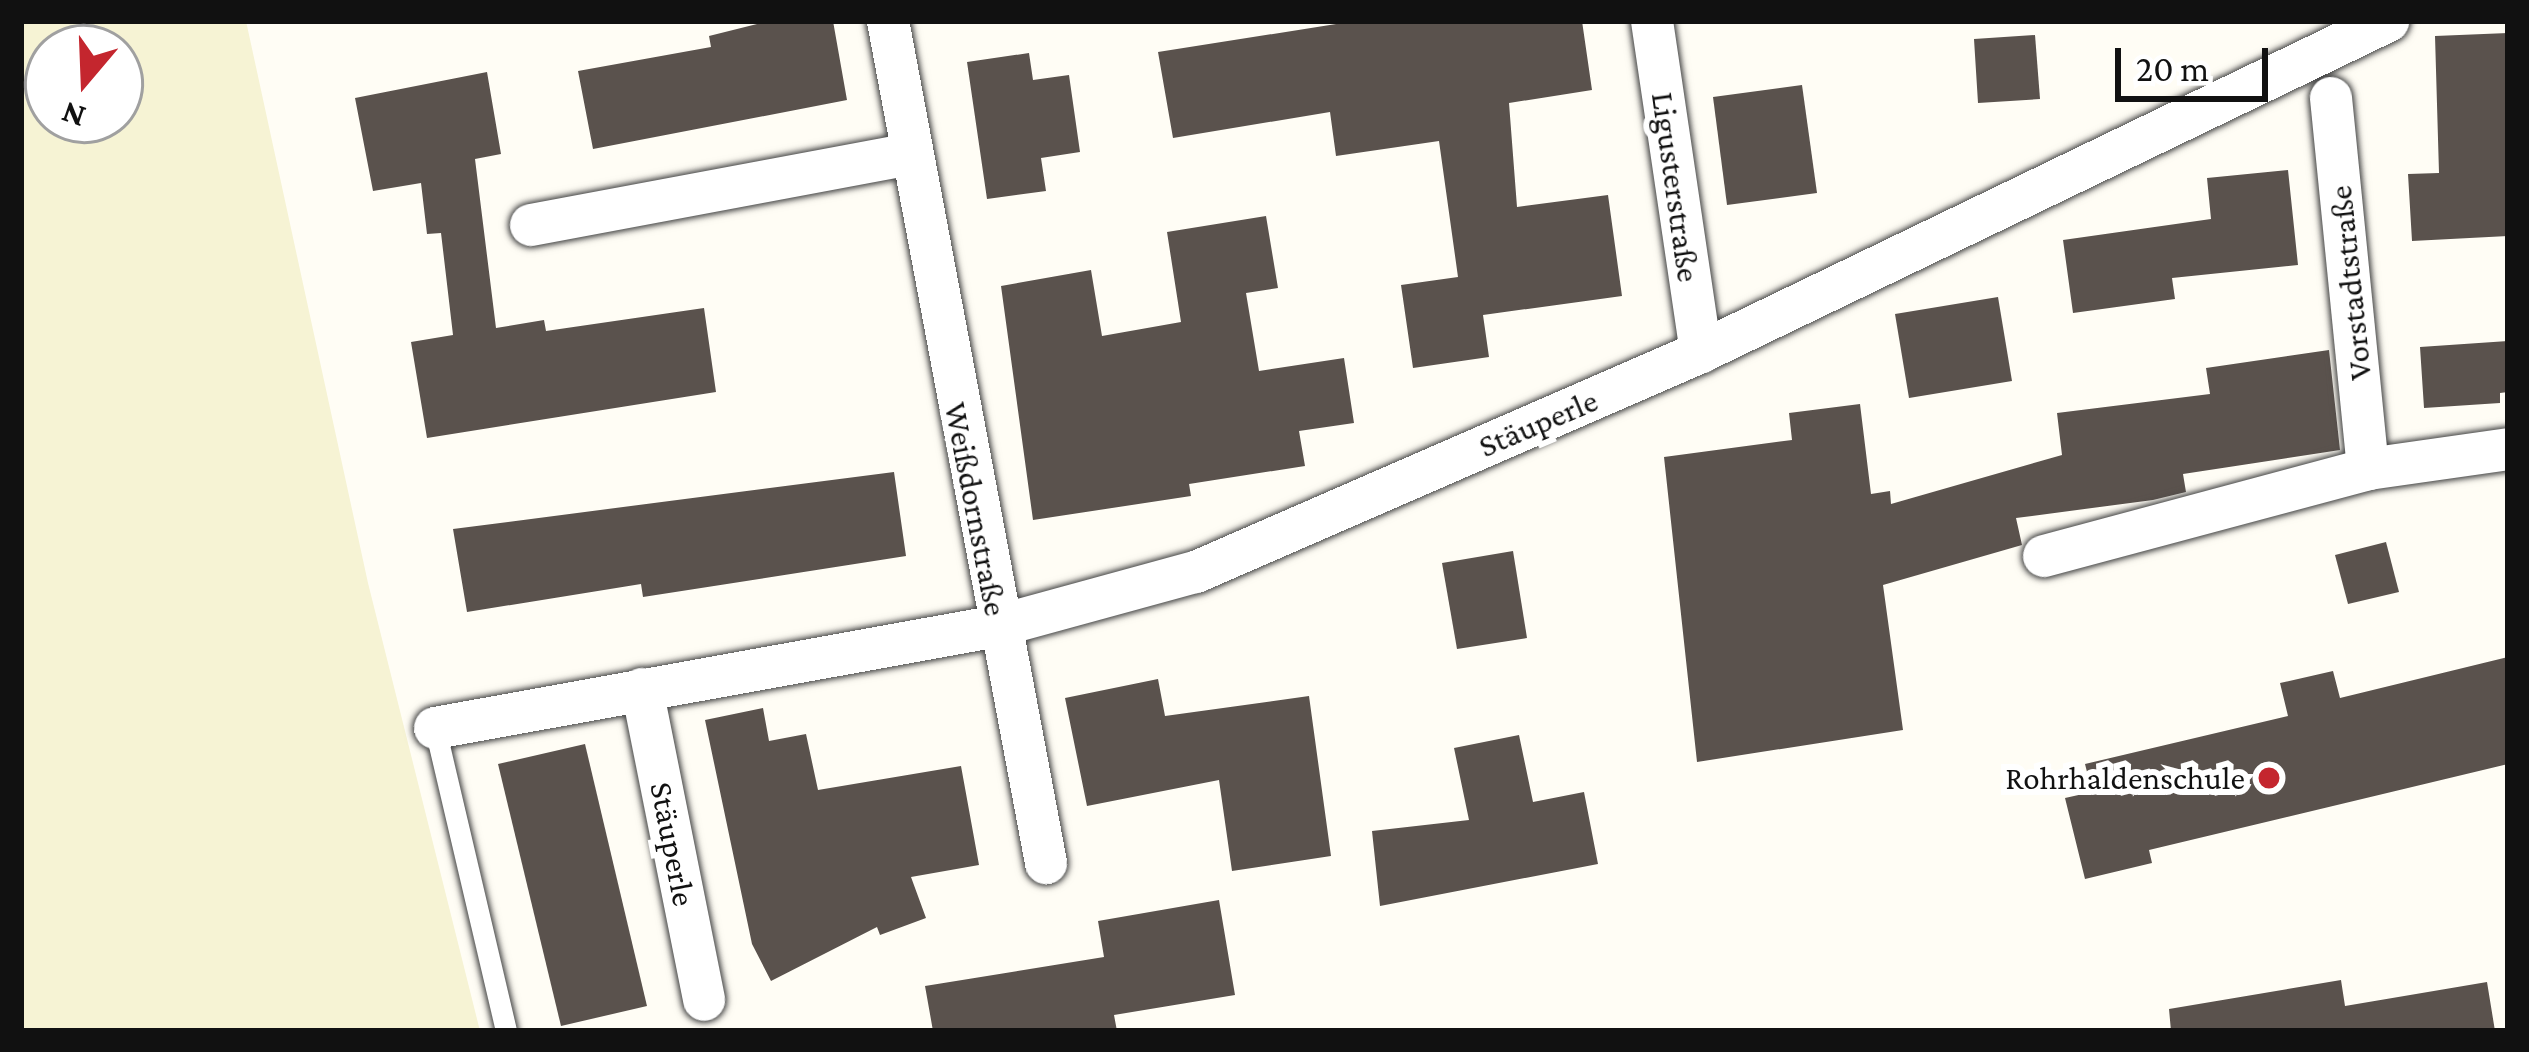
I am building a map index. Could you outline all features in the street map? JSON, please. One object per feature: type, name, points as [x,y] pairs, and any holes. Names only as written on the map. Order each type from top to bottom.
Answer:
[{"type":"street","name":"Weißdornstraße","points":[[888,21],[909,154],[1046,862]]},
{"type":"street","name":"Ligusterstraße","points":[[1652,21],[1701,352]]},
{"type":"street","name":"Stäuperle","points":[[435,728],[998,626],[1196,572],[1701,352],[2374,25]]},
{"type":"street","name":"Vorstadtstraße","points":[[2331,98],[2368,469]]},
{"type":"street","points":[[531,225],[909,154]]},
{"type":"street","points":[[2044,556],[2368,469],[2508,449]]},
{"type":"street","name":"Stäuperle","points":[[642,689],[704,1000]]},
{"type":"lane","points":[[435,728],[506,1031]]},
{"type":"shaded area","points":[[21,21],[246,21],[368,583],[480,1031],[21,1031]]},
{"type":"building","points":[[769,21],[833,21],[847,100],[593,149],[578,71],[711,47],[709,36]]},
{"type":"building","points":[[1355,21],[1582,21],[1592,90],[1509,103],[1517,207],[1608,195],[1622,296],[1483,315],[1489,357],[1413,368],[1401,285],[1458,277],[1439,141],[1336,156],[1330,112],[1173,138],[1158,52]]},
{"type":"building","points":[[2508,33],[2508,236],[2412,241],[2408,174],[2439,173],[2435,36]]},
{"type":"building","points":[[2035,35],[2040,99],[1978,103],[1974,39]]},
{"type":"building","points":[[1029,53],[1033,80],[1069,75],[1080,152],[1041,158],[1046,191],[987,199],[967,62]]},
{"type":"building","points":[[487,72],[501,154],[475,159],[496,328],[544,320],[546,331],[704,308],[716,392],[427,438],[411,342],[453,335],[441,233],[427,234],[421,183],[373,191],[355,98]]},
{"type":"building","points":[[1802,85],[1817,193],[1727,205],[1713,97]]},
{"type":"building","points":[[2288,170],[2298,265],[2172,278],[2175,299],[2073,313],[2063,240],[2211,219],[2207,178]]},
{"type":"building","points":[[1266,216],[1278,288],[1246,293],[1259,371],[1344,358],[1354,423],[1299,431],[1305,466],[1189,484],[1191,496],[1033,520],[1001,286],[1091,270],[1102,336],[1181,322],[1167,232]]},
{"type":"building","points":[[1998,297],[2012,381],[1909,398],[1895,314]]},
{"type":"building","points":[[2508,341],[2508,392],[2500,393],[2500,403],[2424,408],[2420,347]]},
{"type":"building","points":[[2329,350],[2340,450],[2183,474],[2186,492],[2153,500],[2016,518],[2022,545],[1883,585],[1903,730],[1697,762],[1664,457],[1792,440],[1789,413],[1860,404],[1871,494],[1890,491],[1891,504],[2062,455],[2057,413],[2210,394],[2206,368]]},
{"type":"building","points":[[894,472],[906,556],[643,597],[641,584],[467,612],[453,529]]},
{"type":"building","points":[[2386,542],[2399,592],[2348,604],[2335,555]]},
{"type":"building","points":[[1513,551],[1527,638],[1457,649],[1442,563]]},
{"type":"building","name":"Rohrhaldenschule","points":[[2508,657],[2508,764],[2149,850],[2152,863],[2085,879],[2065,798],[2092,792],[2085,764],[2288,716],[2280,683],[2333,671],[2340,698]]},
{"type":"building","points":[[1158,679],[1165,716],[1309,696],[1331,856],[1232,871],[1219,780],[1087,806],[1065,698]]},
{"type":"building","points":[[763,708],[769,741],[806,734],[818,790],[961,766],[979,865],[911,877],[926,918],[880,935],[877,927],[771,981],[752,944],[705,720]]},
{"type":"building","points":[[1519,735],[1533,802],[1584,792],[1598,864],[1380,906],[1372,831],[1469,820],[1454,748]]},
{"type":"building","points":[[585,744],[647,1006],[561,1026],[498,764]]},
{"type":"building","points":[[1219,900],[1235,995],[1114,1015],[1117,1031],[933,1031],[925,986],[1104,957],[1098,921]]},
{"type":"building","points":[[2341,980],[2345,1006],[2487,982],[2495,1031],[2171,1031],[2169,1009]]},
{"type":"place","name":"Rohrhaldenschule","points":[[2269,778]]}]
